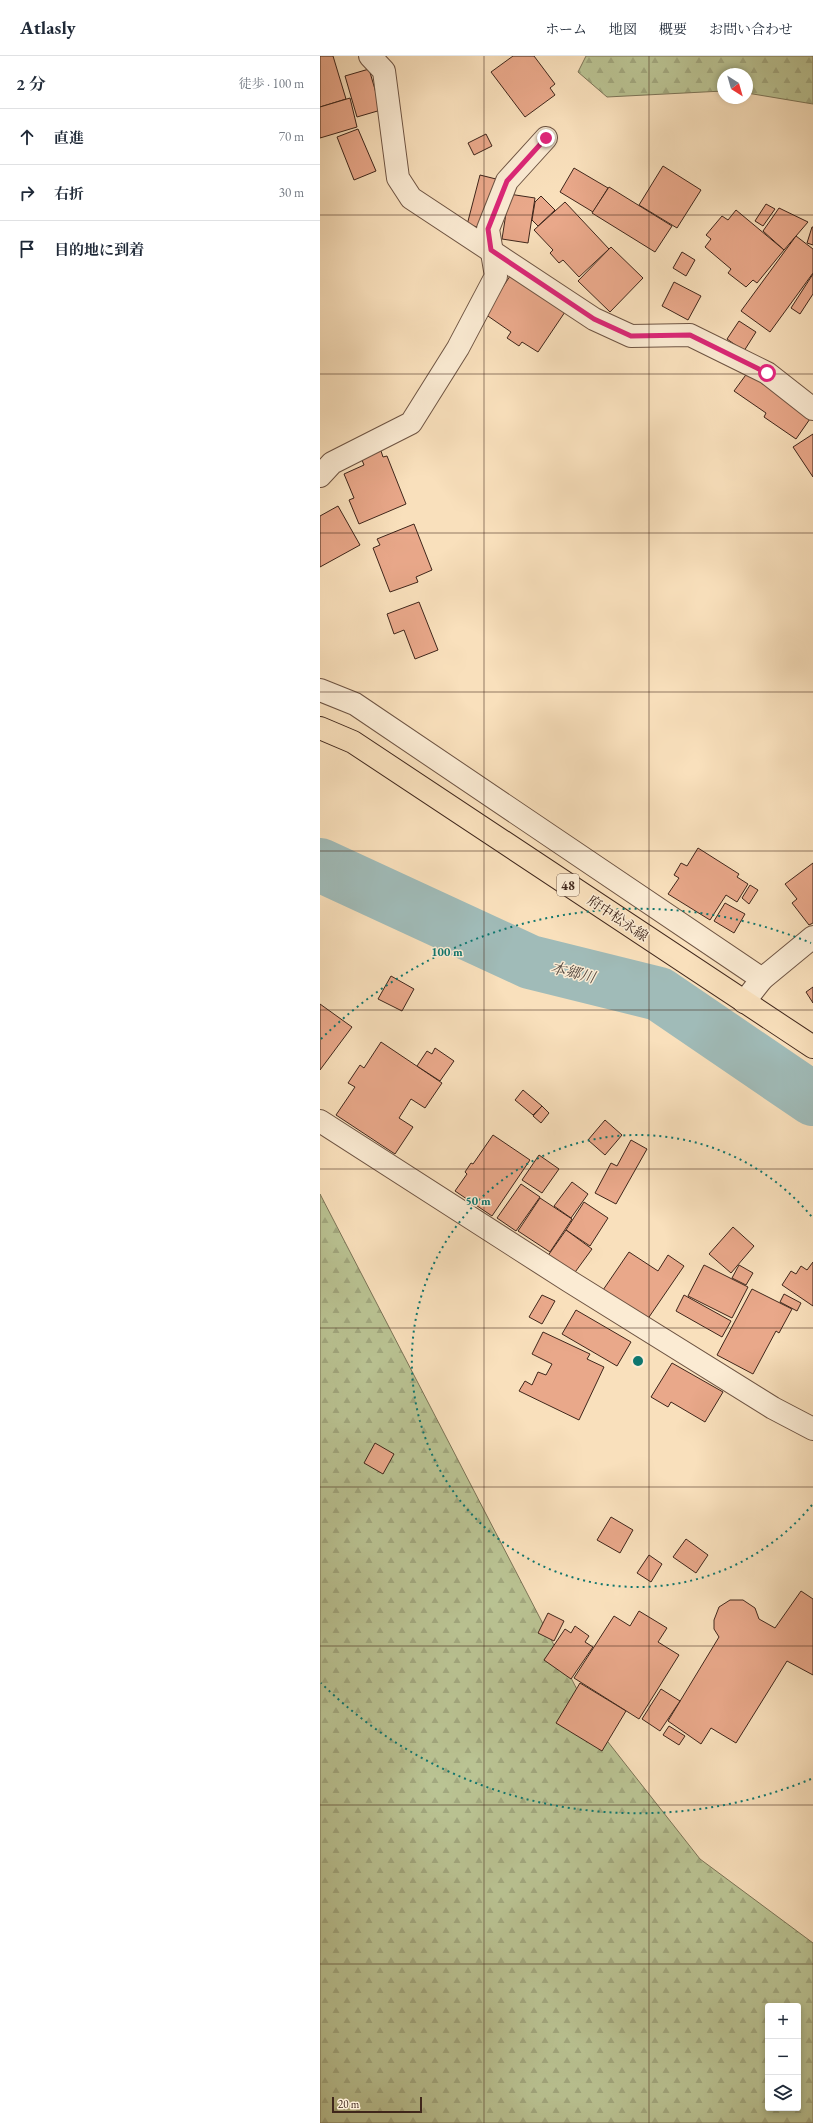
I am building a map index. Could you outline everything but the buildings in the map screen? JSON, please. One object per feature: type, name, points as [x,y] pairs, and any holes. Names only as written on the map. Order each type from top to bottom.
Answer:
[{"type":"main road","name":"府中松永線","points":[[320,728],[353,742],[813,1047]]},
{"type":"street","points":[[370,56],[384,71],[398,178],[411,198],[594,319],[631,336],[690,335],[767,373],[813,409]]},
{"type":"street","points":[[320,476],[332,463],[411,423],[458,348],[496,276],[488,229],[507,181],[546,138]]},
{"type":"street","points":[[320,690],[355,704],[762,978]]},
{"type":"street","points":[[744,1002],[762,978],[813,937]]},
{"type":"street","points":[[320,1121],[569,1282],[773,1408],[813,1429]]},
{"type":"green space","points":[[586,56],[813,56],[813,104],[753,94],[753,68],[717,68],[717,91],[607,97],[578,72]]},
{"type":"green space","points":[[320,1194],[597,1728],[700,1859],[813,1943],[813,2123],[320,2123]]},
{"type":"waterway","name":"本郷川","points":[[320,865],[530,962],[659,994],[813,1099]]},
{"type":"route","points":[[546,138],[507,181],[488,229],[491,250],[594,319],[631,336],[690,335],[767,373]]}]
